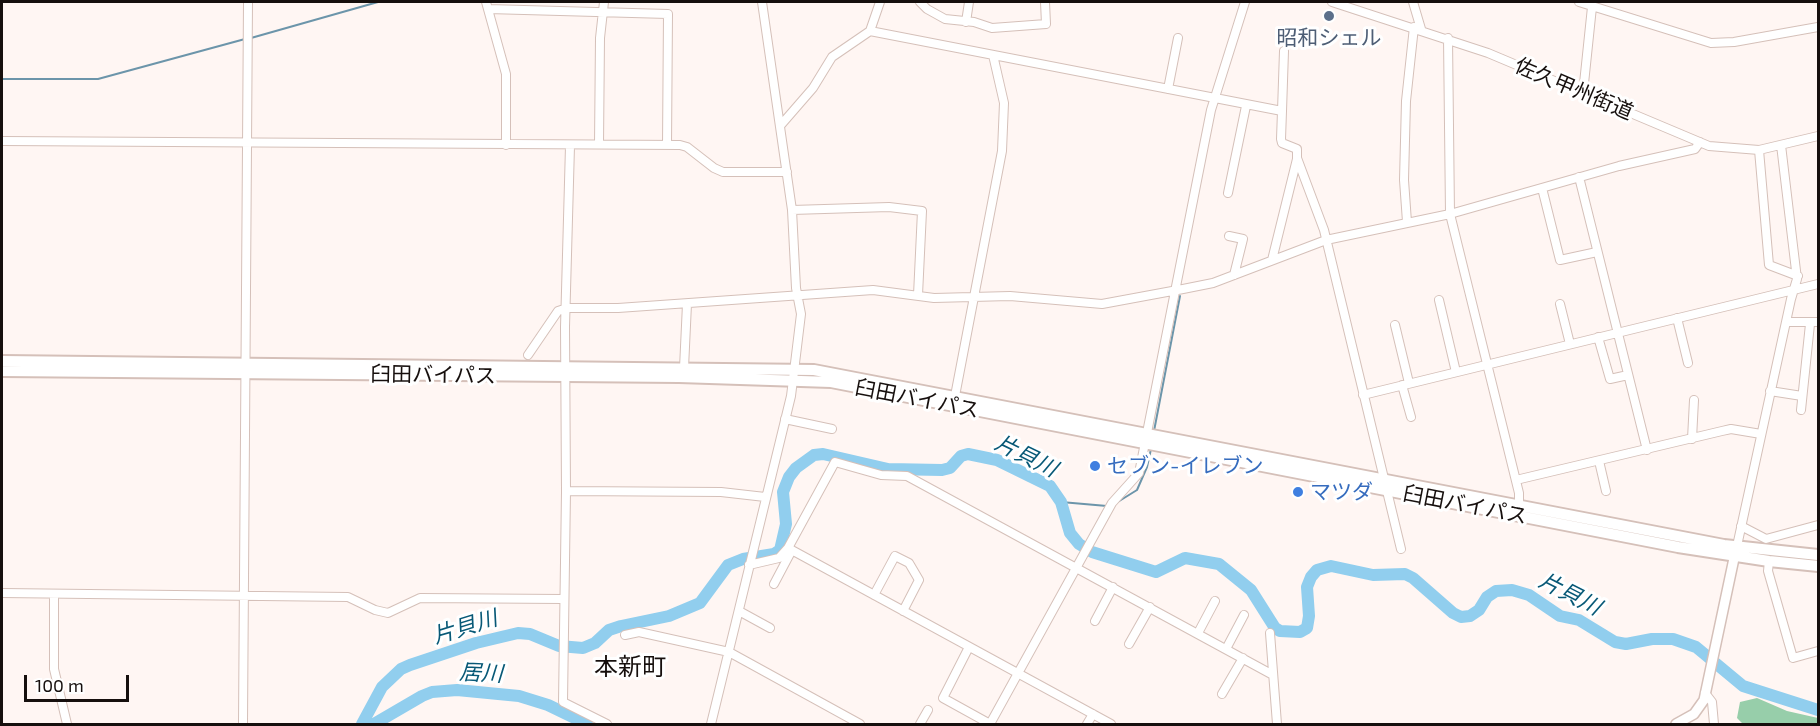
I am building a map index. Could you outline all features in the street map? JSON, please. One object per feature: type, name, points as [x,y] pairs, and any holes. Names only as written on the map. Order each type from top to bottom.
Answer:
[{"type":"highway","name":"臼田バイパス","points":[[2,361],[247,369]]},
{"type":"highway","name":"臼田バイパス","points":[[565,371],[684,368],[794,375],[1383,478],[1736,551],[1769,561],[1818,566]]},
{"type":"highway","name":"臼田バイパス","points":[[2,371],[247,369],[794,375],[834,372],[955,396],[1386,490],[1736,551],[1818,555]]},
{"type":"main road","points":[[1676,724],[1694,714],[1705,693],[1736,551]]},
{"type":"street","points":[[243,724],[248,2]]},
{"type":"street","points":[[599,144],[601,10],[604,2]]},
{"type":"street","points":[[711,724],[785,419],[794,375],[801,314],[792,210],[762,2]]},
{"type":"street","points":[[780,126],[813,88],[832,57],[870,31],[880,2]]},
{"type":"street","points":[[920,2],[940,17],[992,28],[1046,24],[1045,2]]},
{"type":"street","points":[[966,22],[969,2]]},
{"type":"street","points":[[969,647],[943,698],[990,724],[1112,503],[1137,477],[1214,98],[1245,2]]},
{"type":"street","name":"佐久甲州街道","points":[[1332,2],[1448,38],[1700,142],[1727,149],[1759,150],[1818,136]]},
{"type":"street","points":[[1407,222],[1404,180],[1406,101],[1418,28],[1413,2]]},
{"type":"street","points":[[1579,2],[1712,44],[1818,27]]},
{"type":"street","points":[[506,145],[506,74],[487,5],[668,15],[667,145]]},
{"type":"street","points":[[1583,93],[1592,7]]},
{"type":"street","points":[[870,31],[1246,106],[1282,111]]},
{"type":"street","points":[[1168,89],[1178,38]]},
{"type":"street","points":[[1448,38],[1450,214],[1516,480],[1519,505]]},
{"type":"street","points":[[1284,51],[1281,139],[1282,143],[1297,149],[1326,240],[1401,549]]},
{"type":"street","points":[[955,396],[1004,134],[1004,103],[993,55]]},
{"type":"street","points":[[1228,193],[1246,106]]},
{"type":"street","points":[[2,141],[684,145],[714,168],[723,172],[787,172]]},
{"type":"street","points":[[528,355],[558,311],[567,308],[687,304],[873,290],[975,298],[1027,297],[1102,304],[1213,283],[1326,240],[1450,214],[1579,177],[1695,149],[1700,142]]},
{"type":"street","points":[[1736,551],[1785,322],[1798,276],[1781,145]]},
{"type":"street","points":[[570,146],[565,371],[563,702],[607,724]]},
{"type":"street","points":[[1759,150],[1769,265],[1798,276]]},
{"type":"street","points":[[1272,260],[1298,158]]},
{"type":"street","points":[[1579,177],[1647,450]]},
{"type":"street","points":[[1542,188],[1560,261],[1597,252]]},
{"type":"street","points":[[792,210],[889,207],[922,211],[918,295]]},
{"type":"street","points":[[1229,236],[1243,239],[1234,275]]},
{"type":"street","points":[[1362,395],[1818,284]]},
{"type":"street","points":[[1439,300],[1456,372]]},
{"type":"street","points":[[684,368],[687,304]]},
{"type":"street","points":[[1560,304],[1570,344]]},
{"type":"street","points":[[1677,318],[1688,363]]},
{"type":"street","points":[[1785,322],[1814,323],[1801,410]]},
{"type":"street","points":[[1395,325],[1411,417]]},
{"type":"street","points":[[1598,337],[1610,380],[1628,375]]},
{"type":"street","points":[[1770,391],[1802,396]]},
{"type":"street","points":[[1692,439],[1694,400]]},
{"type":"street","points":[[785,419],[832,429]]},
{"type":"street","points":[[1516,480],[1731,429],[1761,434]]},
{"type":"street","points":[[1599,461],[1606,491]]},
{"type":"street","points":[[774,584],[835,462],[881,474],[907,476],[1273,675]]},
{"type":"street","points":[[566,490],[721,492],[765,497]]},
{"type":"street","points":[[1741,526],[1766,539],[1818,525]]},
{"type":"street","points":[[749,564],[779,558],[790,549]]},
{"type":"street","points":[[790,549],[1111,724]]},
{"type":"street","points":[[874,595],[895,556],[909,563],[919,580],[903,611]]},
{"type":"street","points":[[1769,561],[1768,572],[1793,658],[1818,651]]},
{"type":"street","points":[[1095,621],[1113,587]]},
{"type":"street","points":[[2,593],[348,597],[375,610],[388,613],[420,598],[563,599]]},
{"type":"street","points":[[54,594],[54,669],[67,724]]},
{"type":"street","points":[[1197,633],[1215,601]]},
{"type":"street","points":[[1128,644],[1150,607]]},
{"type":"street","points":[[739,611],[770,628]]},
{"type":"street","points":[[1226,649],[1244,615]]},
{"type":"street","points":[[625,634],[639,632],[729,652],[860,724]]},
{"type":"street","points":[[1270,633],[1277,724]]},
{"type":"street","points":[[1222,694],[1243,658]]},
{"type":"street","points":[[1705,693],[1712,702],[1714,724]]},
{"type":"street","points":[[920,724],[928,710]]},
{"type":"street","points":[[1087,724],[1092,714]]},
{"type":"green space","points":[[1757,698],[1787,711],[1818,718],[1818,724],[1743,724],[1737,718],[1740,702]]},
{"type":"waterway","points":[[251,38],[378,2]]},
{"type":"waterway","points":[[2,79],[98,79],[245,39]]},
{"type":"waterway","points":[[1154,431],[1180,296]]},
{"type":"waterway","points":[[1116,503],[1137,490],[1147,467],[1151,449]]},
{"type":"waterway","name":"片貝川","points":[[362,724],[382,687],[401,669],[410,665],[476,643],[518,633],[530,634],[559,646],[583,648],[595,643],[609,630],[669,616],[700,603],[728,565],[743,559],[774,554],[780,550],[786,524],[783,492],[789,477],[796,468],[814,455],[823,454],[888,469],[942,470],[950,468],[961,456],[968,454],[997,460],[1050,486],[1061,502],[1070,533],[1079,544],[1092,552],[1156,572],[1185,558],[1219,564],[1251,590],[1275,628],[1280,631],[1300,632],[1307,628],[1309,616],[1307,587],[1317,570],[1331,566],[1373,575],[1405,574],[1461,617],[1470,616],[1479,610],[1487,597],[1496,591],[1512,590],[1529,595],[1560,616],[1579,620],[1615,642],[1626,644],[1652,639],[1673,639],[1696,647],[1743,686],[1818,710]]},
{"type":"waterway","points":[[1061,502],[1107,506]]},
{"type":"waterway","name":"居川","points":[[374,724],[422,696],[432,692],[457,690],[519,696],[548,705],[587,724]]},
{"type":"place","name":"昭和シェル","points":[[1329,16]]},
{"type":"place","name":"セブン-イレブン","points":[[1095,466]]},
{"type":"place","name":"マツダ","points":[[1298,492]]},
{"type":"district","name":"本新町","points":[[630,667]]}]
